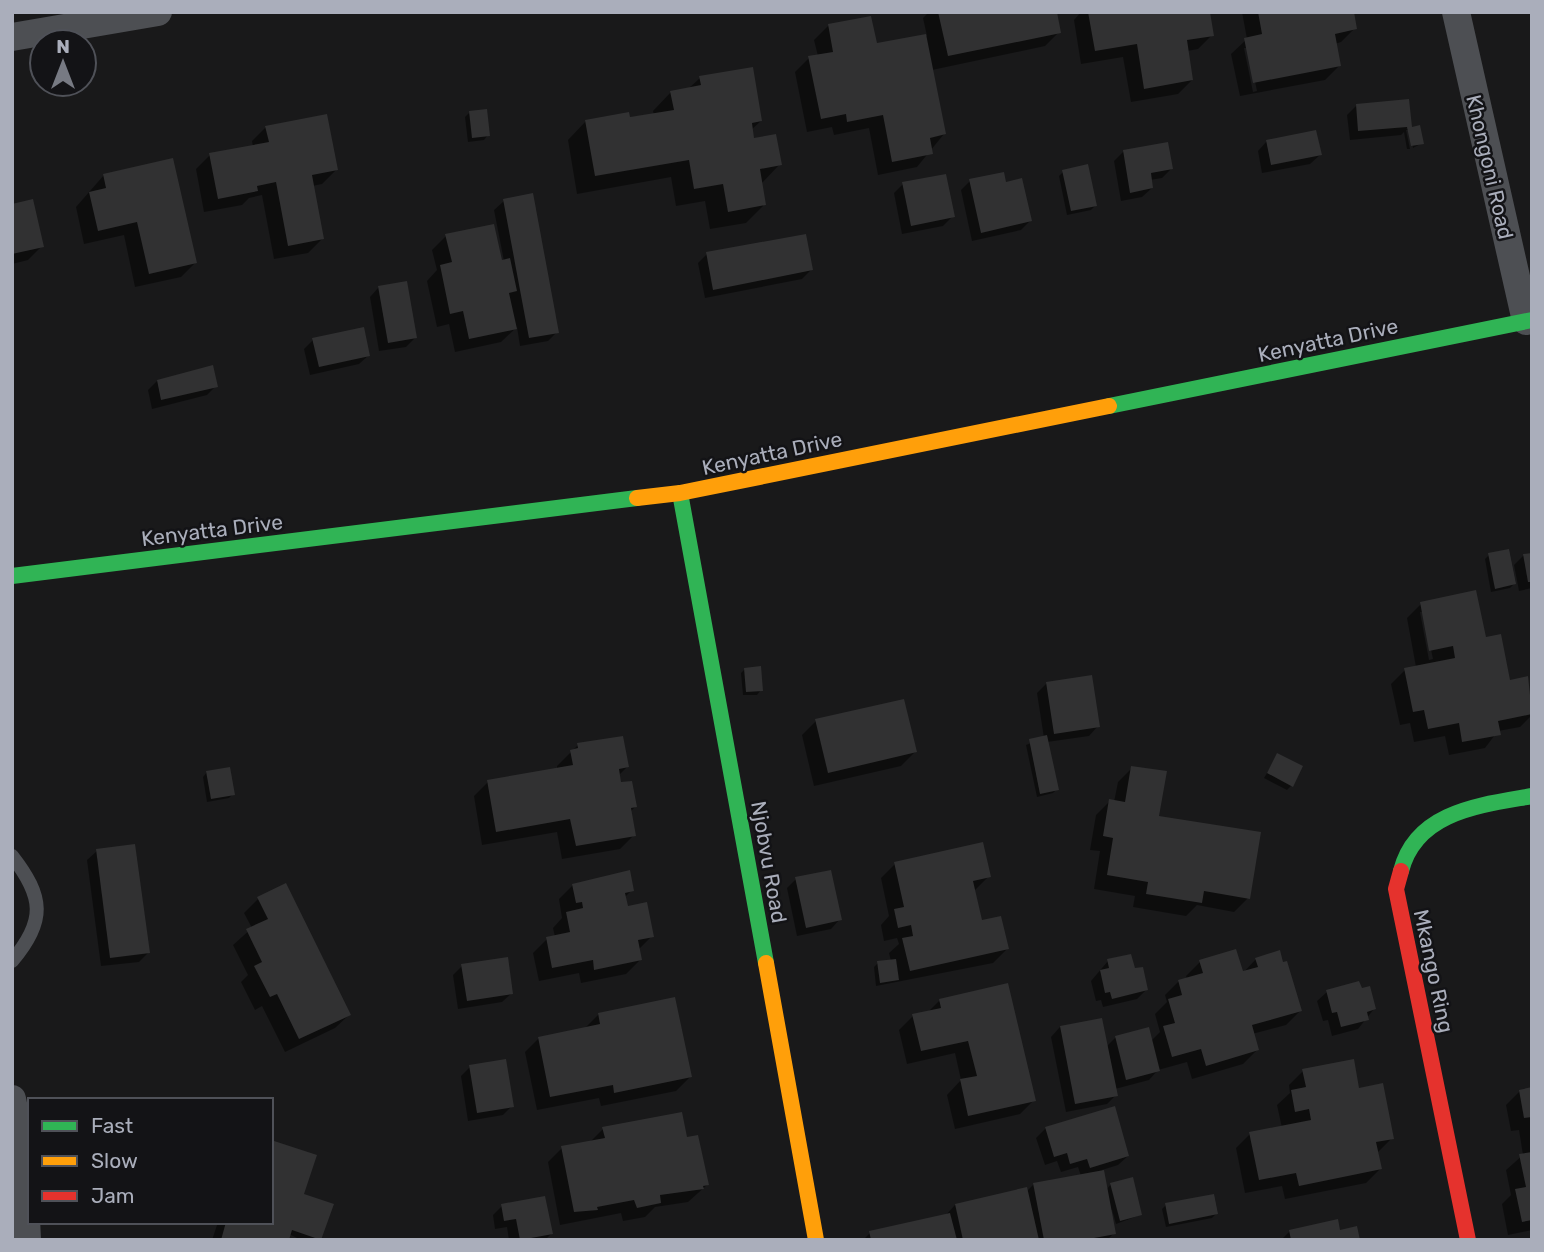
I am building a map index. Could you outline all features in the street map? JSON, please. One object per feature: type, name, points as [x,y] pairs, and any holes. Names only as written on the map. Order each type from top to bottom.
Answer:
[{"type":"street","points":[[12,37],[158,12]]},
{"type":"street","name":"Khongoni Road","points":[[1456,12],[1529,320]]},
{"type":"street","name":"Kenyatta Drive","points":[[12,576],[680,493],[1529,320]]},
{"type":"street","name":"Njobvu Road","points":[[680,493],[816,1240]]},
{"type":"street","name":"Mkango Ring","points":[[1468,1240],[1396,889],[1398,873],[1410,846],[1434,821],[1455,811],[1532,796]]},
{"type":"street","points":[[12,1099],[23,1154],[27,1240]]},
{"type":"lane","points":[[12,856],[31,879],[38,909],[31,939],[12,961]]},
{"type":"building","points":[[938,12],[1057,12],[1061,33],[948,56]]},
{"type":"building","points":[[1088,12],[1210,12],[1214,36],[1187,40],[1193,80],[1144,89],[1137,44],[1095,51]]},
{"type":"building","points":[[1258,12],[1354,12],[1357,29],[1335,34],[1341,66],[1253,83],[1244,38],[1262,34]]},
{"type":"building","points":[[871,16],[877,43],[926,34],[946,134],[930,138],[933,154],[892,162],[883,115],[847,122],[846,114],[821,119],[808,56],[833,52],[828,24]]},
{"type":"building","points":[[753,67],[762,121],[752,123],[754,138],[776,134],[782,165],[760,169],[766,205],[728,212],[723,184],[694,189],[689,160],[595,176],[585,120],[629,112],[630,117],[674,110],[670,91],[701,85],[699,76]]},
{"type":"building","points":[[1409,99],[1412,127],[1420,125],[1424,144],[1411,146],[1407,127],[1358,131],[1356,104]]},
{"type":"building","points":[[487,109],[490,136],[472,138],[469,111]]},
{"type":"building","points":[[327,114],[338,170],[312,175],[324,239],[288,246],[276,182],[257,186],[258,191],[218,199],[209,153],[269,142],[265,126]]},
{"type":"building","points":[[1316,130],[1322,155],[1271,165],[1266,140]]},
{"type":"building","points":[[1168,142],[1173,169],[1151,173],[1153,188],[1130,193],[1123,150]]},
{"type":"building","points":[[173,158],[197,263],[149,274],[137,222],[98,231],[89,192],[106,188],[103,174]]},
{"type":"building","points":[[1088,164],[1097,206],[1071,211],[1062,170]]},
{"type":"building","points":[[1004,172],[1006,182],[1022,178],[1032,221],[981,233],[969,179]]},
{"type":"building","points":[[946,174],[955,217],[911,226],[902,182]]},
{"type":"building","points":[[533,193],[559,333],[529,338],[503,199]]},
{"type":"building","points":[[33,199],[44,247],[12,254],[12,204]]},
{"type":"building","points":[[494,224],[502,260],[510,258],[517,291],[509,293],[517,329],[469,339],[463,311],[450,314],[440,265],[452,262],[445,234]]},
{"type":"building","points":[[806,234],[813,270],[713,290],[706,252]]},
{"type":"building","points":[[407,281],[417,338],[388,343],[378,286]]},
{"type":"building","points":[[364,327],[370,356],[319,367],[312,338]]},
{"type":"building","points":[[213,365],[218,387],[161,400],[157,380]]},
{"type":"building","points":[[1509,549],[1516,584],[1495,589],[1488,553]]},
{"type":"building","points":[[1532,553],[1532,582],[1528,582],[1523,554]]},
{"type":"building","points":[[1476,590],[1486,637],[1501,634],[1510,680],[1528,676],[1532,714],[1498,721],[1501,735],[1462,742],[1459,723],[1428,729],[1424,710],[1413,712],[1404,668],[1455,658],[1453,646],[1429,651],[1420,602]]},
{"type":"building","points":[[761,666],[763,691],[746,692],[744,668]]},
{"type":"building","points":[[1092,675],[1100,727],[1054,734],[1046,682]]},
{"type":"building","points":[[904,699],[917,752],[828,773],[815,719]]},
{"type":"building","points":[[1047,735],[1059,790],[1040,794],[1029,739]]},
{"type":"building","points":[[623,736],[629,767],[619,769],[621,782],[632,781],[637,807],[631,808],[636,836],[576,846],[570,819],[496,832],[487,780],[573,765],[570,750],[578,748],[577,743]]},
{"type":"building","points":[[1277,753],[1303,766],[1293,787],[1267,773]]},
{"type":"building","points":[[1131,766],[1167,771],[1159,816],[1261,832],[1250,899],[1204,891],[1202,903],[1146,894],[1148,882],[1107,875],[1113,838],[1103,836],[1109,799],[1125,802]]},
{"type":"building","points":[[230,767],[235,795],[211,799],[206,771]]},
{"type":"building","points":[[983,842],[991,877],[973,881],[982,920],[1001,916],[1009,949],[910,971],[902,938],[913,936],[911,925],[898,928],[894,909],[904,907],[894,862]]},
{"type":"building","points":[[135,844],[150,953],[110,958],[96,849]]},
{"type":"building","points":[[630,870],[634,891],[625,893],[628,906],[647,902],[654,937],[638,940],[642,960],[594,970],[593,960],[552,968],[546,937],[570,932],[566,912],[583,908],[582,902],[576,903],[572,884]]},
{"type":"building","points":[[831,870],[842,920],[806,928],[795,877]]},
{"type":"building","points":[[286,883],[351,1015],[299,1039],[277,994],[270,997],[254,966],[262,962],[246,929],[268,919],[257,897]]},
{"type":"building","points":[[1236,949],[1243,971],[1258,967],[1255,958],[1280,950],[1283,962],[1287,961],[1302,1011],[1252,1025],[1259,1050],[1206,1066],[1201,1049],[1172,1057],[1163,1026],[1175,1023],[1168,999],[1182,995],[1178,980],[1203,973],[1199,960]]},
{"type":"building","points":[[1131,954],[1135,968],[1143,967],[1148,990],[1112,999],[1110,992],[1105,993],[1100,970],[1109,968],[1107,959]]},
{"type":"building","points":[[508,957],[513,994],[467,1001],[461,964]]},
{"type":"building","points":[[896,959],[899,980],[880,983],[877,961]]},
{"type":"building","points":[[1359,981],[1362,988],[1370,986],[1376,1009],[1367,1012],[1369,1020],[1341,1027],[1337,1012],[1332,1013],[1326,990]]},
{"type":"building","points":[[1008,983],[1036,1101],[968,1116],[960,1079],[977,1076],[968,1041],[921,1051],[912,1014],[941,1008],[939,999]]},
{"type":"building","points":[[675,997],[692,1077],[614,1093],[613,1085],[550,1097],[538,1037],[600,1024],[598,1013]]},
{"type":"building","points":[[1102,1018],[1118,1096],[1075,1104],[1060,1026]]},
{"type":"building","points":[[1149,1027],[1160,1071],[1126,1080],[1115,1036]]},
{"type":"building","points":[[506,1059],[514,1107],[477,1113],[469,1065]]},
{"type":"building","points":[[1354,1059],[1359,1088],[1383,1083],[1394,1139],[1376,1142],[1382,1169],[1299,1186],[1296,1173],[1259,1180],[1249,1132],[1311,1120],[1309,1109],[1295,1112],[1291,1090],[1306,1087],[1302,1069]]},
{"type":"building","points":[[1532,1087],[1532,1117],[1524,1118],[1519,1090]]},
{"type":"building","points":[[1115,1106],[1129,1156],[1090,1168],[1087,1159],[1070,1164],[1067,1153],[1054,1157],[1045,1127]]},
{"type":"building","points":[[682,1112],[687,1137],[698,1135],[709,1185],[703,1186],[704,1189],[660,1195],[661,1203],[637,1208],[634,1200],[597,1207],[598,1210],[574,1212],[561,1146],[605,1138],[602,1127]]},
{"type":"building","points":[[273,1141],[317,1155],[304,1194],[334,1204],[321,1240],[292,1230],[289,1240],[221,1240],[225,1224],[273,1224]]},
{"type":"building","points":[[1532,1152],[1532,1220],[1522,1222],[1515,1189],[1526,1187],[1519,1154]]},
{"type":"building","points":[[1104,1170],[1116,1234],[1083,1240],[1044,1240],[1033,1183]]},
{"type":"building","points":[[1133,1177],[1142,1215],[1120,1221],[1110,1183]]},
{"type":"building","points":[[1027,1187],[1039,1240],[963,1240],[955,1204]]},
{"type":"building","points":[[1214,1194],[1218,1214],[1169,1224],[1165,1203]]},
{"type":"building","points":[[545,1196],[553,1234],[520,1240],[516,1219],[504,1221],[501,1204]]},
{"type":"building","points":[[950,1213],[957,1240],[871,1240],[869,1231]]},
{"type":"building","points":[[1338,1219],[1340,1230],[1357,1226],[1360,1240],[1291,1240],[1289,1230]]},
{"type":"traffic: fast","points":[[1109,406],[1532,320]]},
{"type":"traffic: fast","points":[[680,493],[766,963]]},
{"type":"traffic: fast","points":[[12,576],[637,498]]},
{"type":"traffic: fast","points":[[1401,871],[1409,851],[1421,835],[1436,823],[1472,808],[1532,796]]},
{"type":"traffic: slow","points":[[637,498],[680,493],[1109,406]]},
{"type":"traffic: slow","points":[[766,963],[816,1240]]},
{"type":"traffic: jam","points":[[1401,871],[1396,889],[1468,1240]]}]
